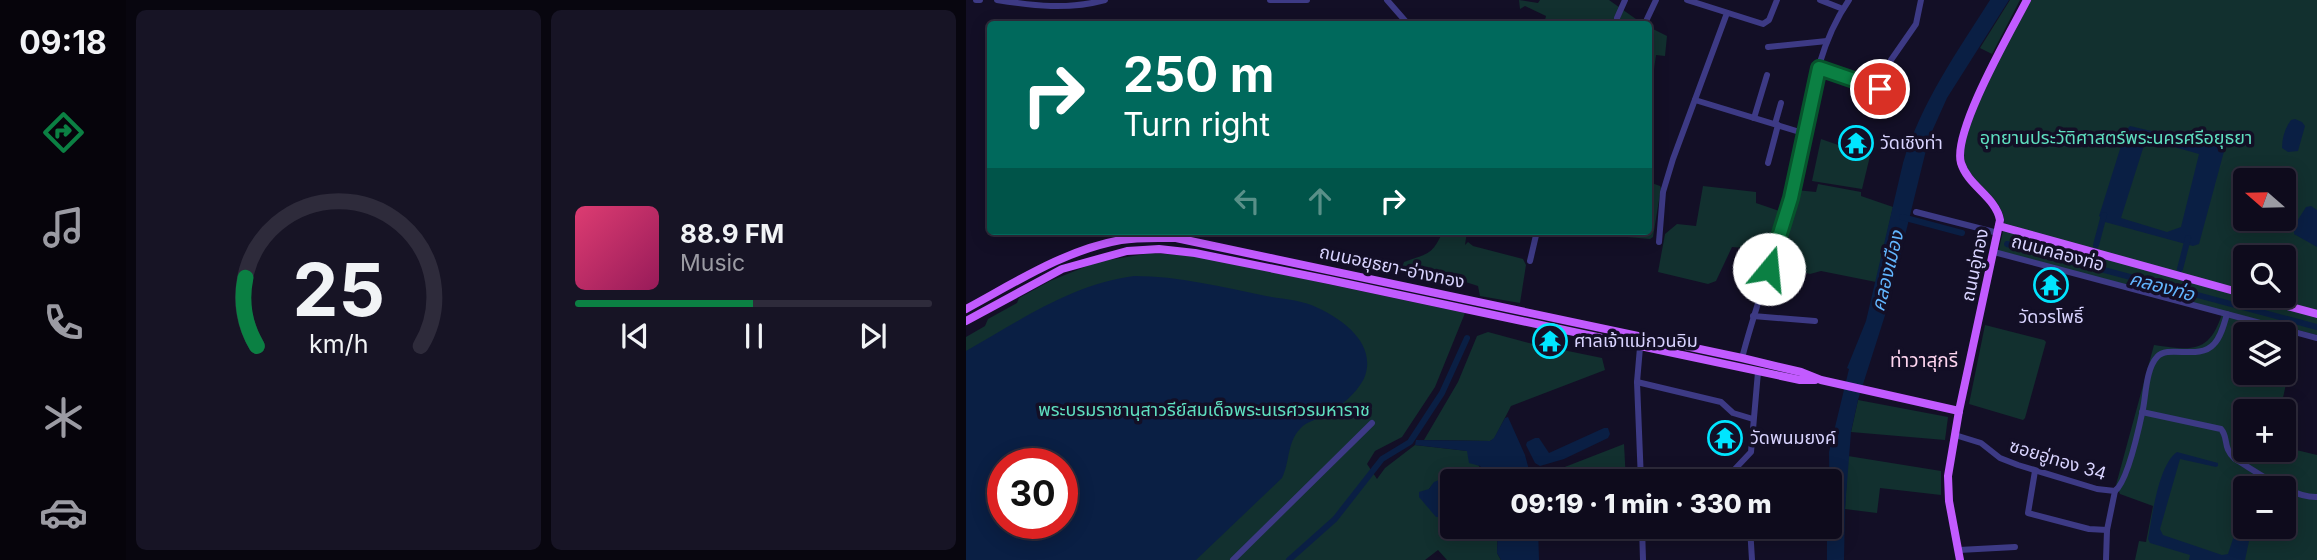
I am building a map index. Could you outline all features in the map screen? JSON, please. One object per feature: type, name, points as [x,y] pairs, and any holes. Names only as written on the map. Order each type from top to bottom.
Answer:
[{"type":"main road","name":"ถนนอู่ทอง","points":[[1961,560],[1948,491],[1948,476],[1959,411],[1999,229],[1999,214],[1964,169],[1960,160],[1960,147],[1990,69],[2027,0]]},
{"type":"main road","name":"ถนนคลองท่อ","points":[[1999,229],[2233,291]]},
{"type":"main road","name":"ถนนอยุธยา-อ่างทอง","points":[[966,309],[1056,260],[1099,245],[1124,240],[1176,238],[1742,358],[1801,372],[1821,380],[1959,411]]},
{"type":"main road","name":"ถนนอยุธยา-อ่างทอง","points":[[966,321],[1062,269],[1127,251],[1159,249],[1209,256],[1758,372],[1800,380],[1821,380]]},
{"type":"main road","name":"ถนนคลองท่อ","points":[[2295,308],[2317,314]]},
{"type":"street","points":[[997,0],[1051,7],[1105,0]]},
{"type":"street","points":[[1270,0],[1307,0]]},
{"type":"street","points":[[1387,0],[1405,21]]},
{"type":"street","points":[[1616,18],[1625,0]]},
{"type":"street","points":[[1647,19],[1656,0]]},
{"type":"street","points":[[1688,0],[1763,24],[1769,20],[1777,0]]},
{"type":"street","points":[[1820,0],[1843,9]]},
{"type":"street","points":[[1742,358],[1791,198],[1819,68],[1828,41],[1849,0]]},
{"type":"street","points":[[1875,100],[1891,60],[1916,24],[1921,0]]},
{"type":"street","points":[[1658,242],[1663,192],[1727,13]]},
{"type":"street","points":[[1768,47],[1828,41]]},
{"type":"street","points":[[1819,68],[1880,89]]},
{"type":"street","points":[[1754,118],[1767,75]]},
{"type":"street","points":[[1695,100],[1803,133]]},
{"type":"street","points":[[1768,163],[1781,103]]},
{"type":"street","points":[[1916,212],[1999,229]]},
{"type":"street","points":[[1530,261],[1536,235]]},
{"type":"street","name":"ถนนคลองท่อ","points":[[1994,252],[2317,338]]},
{"type":"street","name":"ซอยอู่ทอง 34","points":[[1955,435],[1981,443],[2000,458],[2035,471],[2097,489],[2115,491],[2123,482],[2142,412],[2148,378],[2158,355],[2195,353],[2207,349],[2214,344],[2227,314]]},
{"type":"street","points":[[1754,316],[1815,321]]},
{"type":"street","points":[[1641,336],[1637,382],[1641,469]]},
{"type":"street","points":[[1735,469],[1751,452],[1758,372]]},
{"type":"street","points":[[1637,382],[1721,402],[1733,413],[1753,419]]},
{"type":"street","points":[[2142,412],[2221,429],[2224,432],[2227,452],[2235,459],[2295,493],[2307,497],[2317,496]]},
{"type":"street","points":[[1233,560],[1372,423]]},
{"type":"street","points":[[2035,471],[2028,513],[2089,529],[2106,530]]},
{"type":"street","points":[[2106,560],[2106,530],[2115,491]]},
{"type":"street","points":[[1642,539],[1643,560]]},
{"type":"street","points":[[1751,539],[1752,560]]},
{"type":"street","points":[[1959,550],[2015,547]]},
{"type":"green space","points":[[1519,0],[1538,3],[1540,0],[1609,0],[1639,21],[1545,21],[1546,16],[1525,6],[1520,9]]},
{"type":"green space","points":[[2010,0],[2020,0],[1992,54],[1980,48]]},
{"type":"green space","name":"อุทยานประวัติศาสตร์พระนครศรีอยุธยา","points":[[2030,0],[2317,0],[2317,335],[2298,330],[2296,339],[2296,322],[2233,322],[2233,385],[2286,385],[2283,399],[2233,399],[2233,462],[2296,462],[2296,450],[2317,455],[2317,560],[2135,560],[2139,541],[2146,542],[2153,506],[2120,494],[2116,485],[2154,345],[2180,348],[2199,346],[2212,335],[2223,311],[1999,251],[2004,219],[1992,196],[1969,170],[1965,162],[1965,147],[1977,105]]},
{"type":"green space","points":[[1652,28],[1667,36],[1665,56],[1656,55],[1652,84]]},
{"type":"green space","points":[[1821,139],[1870,156],[1862,189],[1812,181]]},
{"type":"green space","points":[[1652,183],[1660,186],[1653,237],[1623,235],[1652,235]]},
{"type":"green space","points":[[1818,184],[1861,192],[1861,196],[1893,207],[1876,282],[1821,271],[1810,274],[1774,264],[1796,190],[1816,192]]},
{"type":"green space","points":[[1703,186],[1756,192],[1756,203],[1782,212],[1770,250],[1732,247],[1716,281],[1708,284],[1658,272],[1665,234],[1677,224],[1696,226]]},
{"type":"green space","points":[[1441,235],[1466,235],[1465,245],[1468,242],[1473,246],[1523,259],[1526,265],[1520,303],[1480,296],[1478,286],[1444,275],[1402,268],[1404,262],[1424,255],[1436,245]]},
{"type":"green space","name":"พระบรมราชานุสาวรีย์สมเด็จพระนเรศวรมหาราช","points":[[1151,253],[1195,256],[1465,313],[1435,387],[1402,437],[1375,451],[1367,464],[1377,479],[1385,468],[1415,445],[1468,451],[1481,469],[1440,469],[1440,482],[1429,489],[1438,508],[1440,504],[1440,539],[1498,539],[1497,553],[1501,560],[1447,560],[1438,550],[1425,560],[966,560],[966,337],[985,326],[988,319],[1017,303],[1019,298],[1050,281],[1097,262]]},
{"type":"green space","points":[[1985,325],[2046,342],[2023,420],[1969,404]]},
{"type":"green space","points":[[1488,332],[1602,358],[1605,370],[1511,406],[1494,439],[1490,441],[1424,440],[1458,382],[1477,336]]},
{"type":"green space","points":[[1858,400],[1948,417],[1945,440],[1851,432]]},
{"type":"green space","points":[[1624,444],[1625,469],[1560,469]]},
{"type":"green space","points":[[1848,456],[1941,471],[1941,495],[1880,488],[1877,513],[1845,509]]},
{"type":"water","name":"คลองเมือง","points":[[1990,0],[2009,0],[1947,98],[1929,138],[1887,309],[1858,400],[1851,432],[1844,560],[1827,560],[1827,539],[1842,539],[1842,469],[1829,469],[1829,452],[1849,369],[1847,368],[1866,321],[1903,163],[1930,99]]},
{"type":"water","points":[[2295,119],[2305,126],[2298,151],[2288,152],[2282,148],[2283,137],[2291,120]]},
{"type":"water","points":[[2130,126],[2202,143],[2207,137],[2225,141],[2199,244],[2193,246],[2105,222],[2099,216],[2126,130]],"holes":[[[2146,139],[2199,154],[2181,227],[2167,232],[2121,218]]]},
{"type":"water","points":[[2311,206],[2317,210],[2317,247],[2294,234],[2296,223],[2306,207]]},
{"type":"water","name":"พระบรมราชานุสาวรีย์สมเด็จพระนเรศวรมหาราช","points":[[1134,276],[1167,278],[1312,305],[1338,319],[1355,334],[1366,354],[1365,376],[1353,394],[1341,404],[1300,429],[1293,440],[1282,478],[1196,560],[966,560],[966,351],[1047,305],[1089,287]]},
{"type":"water","points":[[1508,417],[1529,469],[1482,469],[1469,463],[1467,451],[1415,445],[1416,440],[1490,441]]},
{"type":"water","points":[[1608,428],[1608,438],[1564,459],[1540,466],[1535,463],[1526,445],[1527,442],[1539,438],[1549,453]]},
{"type":"water","points":[[2177,452],[2218,463],[2218,466],[2180,459],[2160,529],[2163,535],[2222,555],[2228,554],[2233,539],[2249,539],[2245,560],[2189,560],[2190,555],[2150,543],[2148,539],[2154,506],[2170,459]]},
{"type":"water","points":[[1440,480],[1439,517],[1436,517],[1419,497],[1419,492],[1429,489],[1434,482]]},
{"type":"water","points":[[1498,539],[1538,539],[1539,560],[1501,560],[1497,553]]},
{"type":"waterway","points":[[2096,245],[2104,215]]},
{"type":"waterway","name":"คลองท่อ","points":[[1902,217],[1962,233]]},
{"type":"waterway","points":[[2180,269],[2188,238]]},
{"type":"waterway","name":"คลองท่อ","points":[[2007,244],[2317,327]]},
{"type":"waterway","points":[[1289,560],[1335,519],[1382,459],[1410,442],[1442,393],[1467,338]]},
{"type":"place","name":"วัดเชิงท่า","points":[[1856,143]]},
{"type":"place","name":"วัดวรโพธิ์","points":[[2051,285]]},
{"type":"place","name":"ศาลเจ้าแม่กวนอิม","points":[[1550,341]]},
{"type":"place","name":"วัดพนมยงค์","points":[[1725,438]]},
{"type":"district","name":"ท่าวาสุกรี","points":[[1924,360]]},
{"type":"route","points":[[1769,269],[1791,198],[1819,68],[1880,89]]}]
